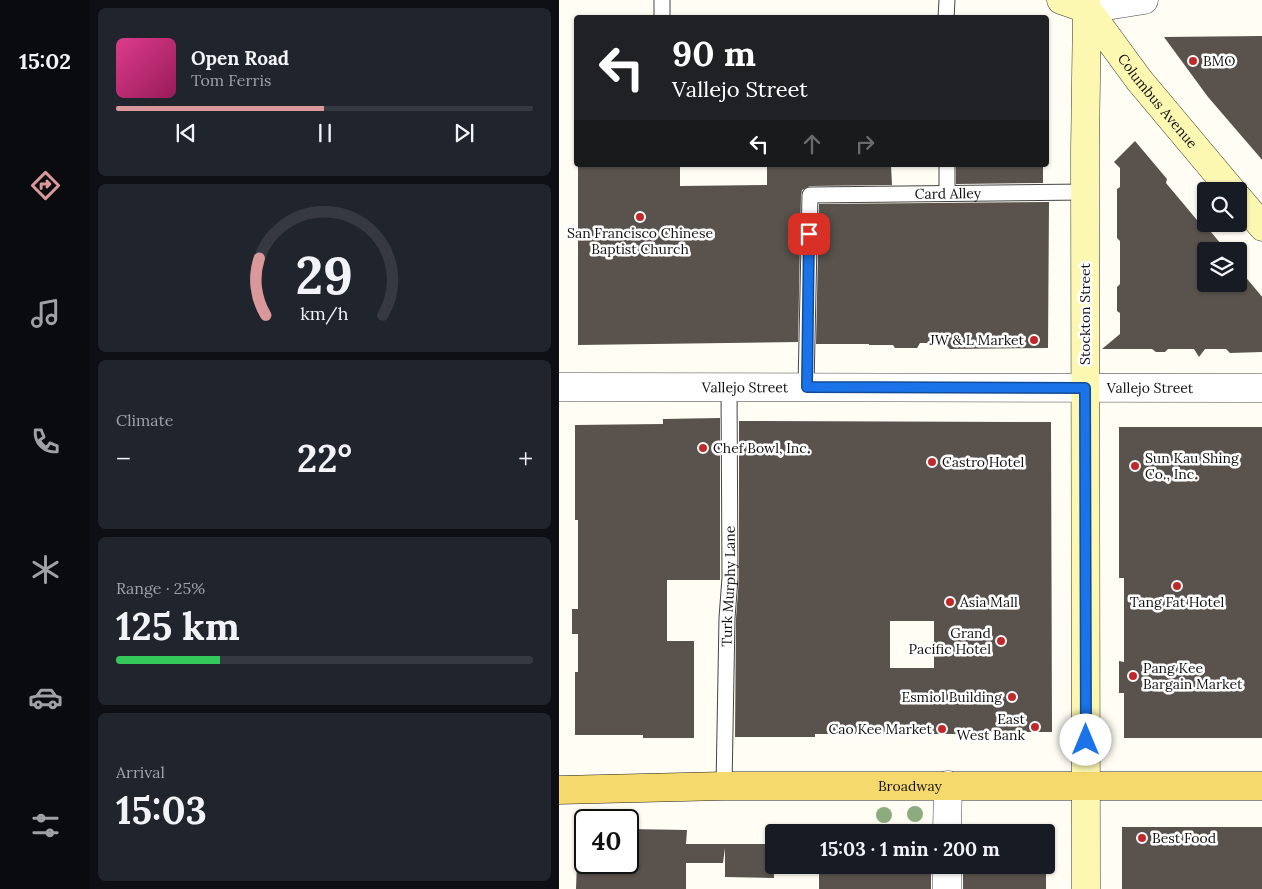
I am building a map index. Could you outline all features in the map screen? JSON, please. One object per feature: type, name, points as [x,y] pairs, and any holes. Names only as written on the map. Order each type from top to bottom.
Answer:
[{"type":"main road","name":"Broadway","points":[[559,790],[724,786],[1262,786]]},
{"type":"street","points":[[1061,0],[1086,4],[1135,3],[1144,0]]},
{"type":"street","name":"Columbus Avenue","points":[[1086,4],[1139,80],[1224,182]]},
{"type":"street","name":"Stockton Street","points":[[1086,4],[1086,889]]},
{"type":"street","points":[[1247,209],[1262,227]]},
{"type":"street","name":"Vallejo Street","points":[[559,387],[1262,388]]},
{"type":"street","points":[[947,824],[948,785]]},
{"type":"street","points":[[947,874],[947,889]]},
{"type":"lane","points":[[662,0],[662,15]]},
{"type":"lane","points":[[947,0],[947,15]]},
{"type":"lane","points":[[947,167],[947,193]]},
{"type":"lane","name":"Card Alley","points":[[807,387],[810,195],[1085,192]]},
{"type":"lane","name":"Turk Murphy Lane","points":[[724,786],[727,618],[730,578],[729,387]]},
{"type":"building","points":[[1263,36],[1263,161],[1208,97],[1164,37]]},
{"type":"building","points":[[1135,141],[1167,179],[1166,183],[1197,220],[1197,232],[1211,232],[1219,242],[1197,242],[1197,292],[1247,292],[1247,279],[1263,298],[1263,352],[1230,353],[1226,349],[1205,349],[1199,357],[1194,349],[1168,349],[1165,352],[1156,352],[1152,349],[1102,349],[1120,334],[1120,313],[1117,311],[1117,287],[1120,284],[1120,241],[1117,238],[1117,189],[1120,187],[1120,168],[1114,162]]},
{"type":"building","points":[[578,167],[680,167],[680,186],[767,185],[767,167],[891,167],[892,185],[810,186],[802,190],[798,342],[578,345]]},
{"type":"building","points":[[956,167],[1043,167],[1043,183],[956,184]]},
{"type":"building","points":[[1049,202],[1048,348],[950,349],[945,343],[920,343],[917,348],[895,348],[893,345],[869,344],[816,344],[819,204]]},
{"type":"building","points":[[720,418],[720,580],[667,580],[667,641],[694,641],[694,738],[643,738],[643,735],[575,735],[575,672],[578,672],[578,634],[572,634],[572,609],[578,609],[578,520],[575,520],[575,425],[663,424],[663,419]]},
{"type":"building","points":[[739,421],[1051,422],[1052,732],[815,734],[815,737],[735,737],[736,618],[739,578]],"holes":[[[890,621],[934,621],[934,668],[890,668]]]},
{"type":"building","points":[[1119,427],[1263,427],[1263,738],[1124,738],[1124,693],[1119,693],[1119,661],[1124,662],[1124,578],[1119,578]]},
{"type":"building","points":[[1122,827],[1263,827],[1263,889],[1122,889]]},
{"type":"building","points":[[639,829],[687,830],[686,844],[765,844],[765,874],[774,874],[774,878],[725,877],[725,848],[723,863],[686,863],[686,889],[576,889],[577,874],[639,874]]},
{"type":"building","points":[[819,874],[931,874],[931,889],[819,889]]},
{"type":"building","points":[[963,874],[1046,874],[1046,889],[963,889]]},
{"type":"place","name":"BMO","points":[[1193,61]]},
{"type":"place","name":"San Francisco Chinese Baptist Church","points":[[640,217]]},
{"type":"place","name":"JW & L Market","points":[[1034,340]]},
{"type":"place","name":"Chef Bowl, Inc.","points":[[703,448]]},
{"type":"place","name":"Castro Hotel","points":[[932,462]]},
{"type":"place","name":"Sun Kau Shing Co., Inc.","points":[[1135,466]]},
{"type":"place","name":"Tang Fat Hotel","points":[[1177,586]]},
{"type":"place","name":"Asia Mall","points":[[950,602]]},
{"type":"place","name":"Grand Pacific Hotel","points":[[1001,641]]},
{"type":"place","name":"Pang Kee Bargain Market","points":[[1133,676]]},
{"type":"place","name":"Esmiol Building","points":[[1012,697]]},
{"type":"place","name":"East West Bank","points":[[1035,727]]},
{"type":"place","name":"Cao Kee Market","points":[[942,729]]},
{"type":"place","name":"Best Food","points":[[1142,838]]},
{"type":"route","points":[[809,234],[807,387],[1085,388],[1086,740]]}]
